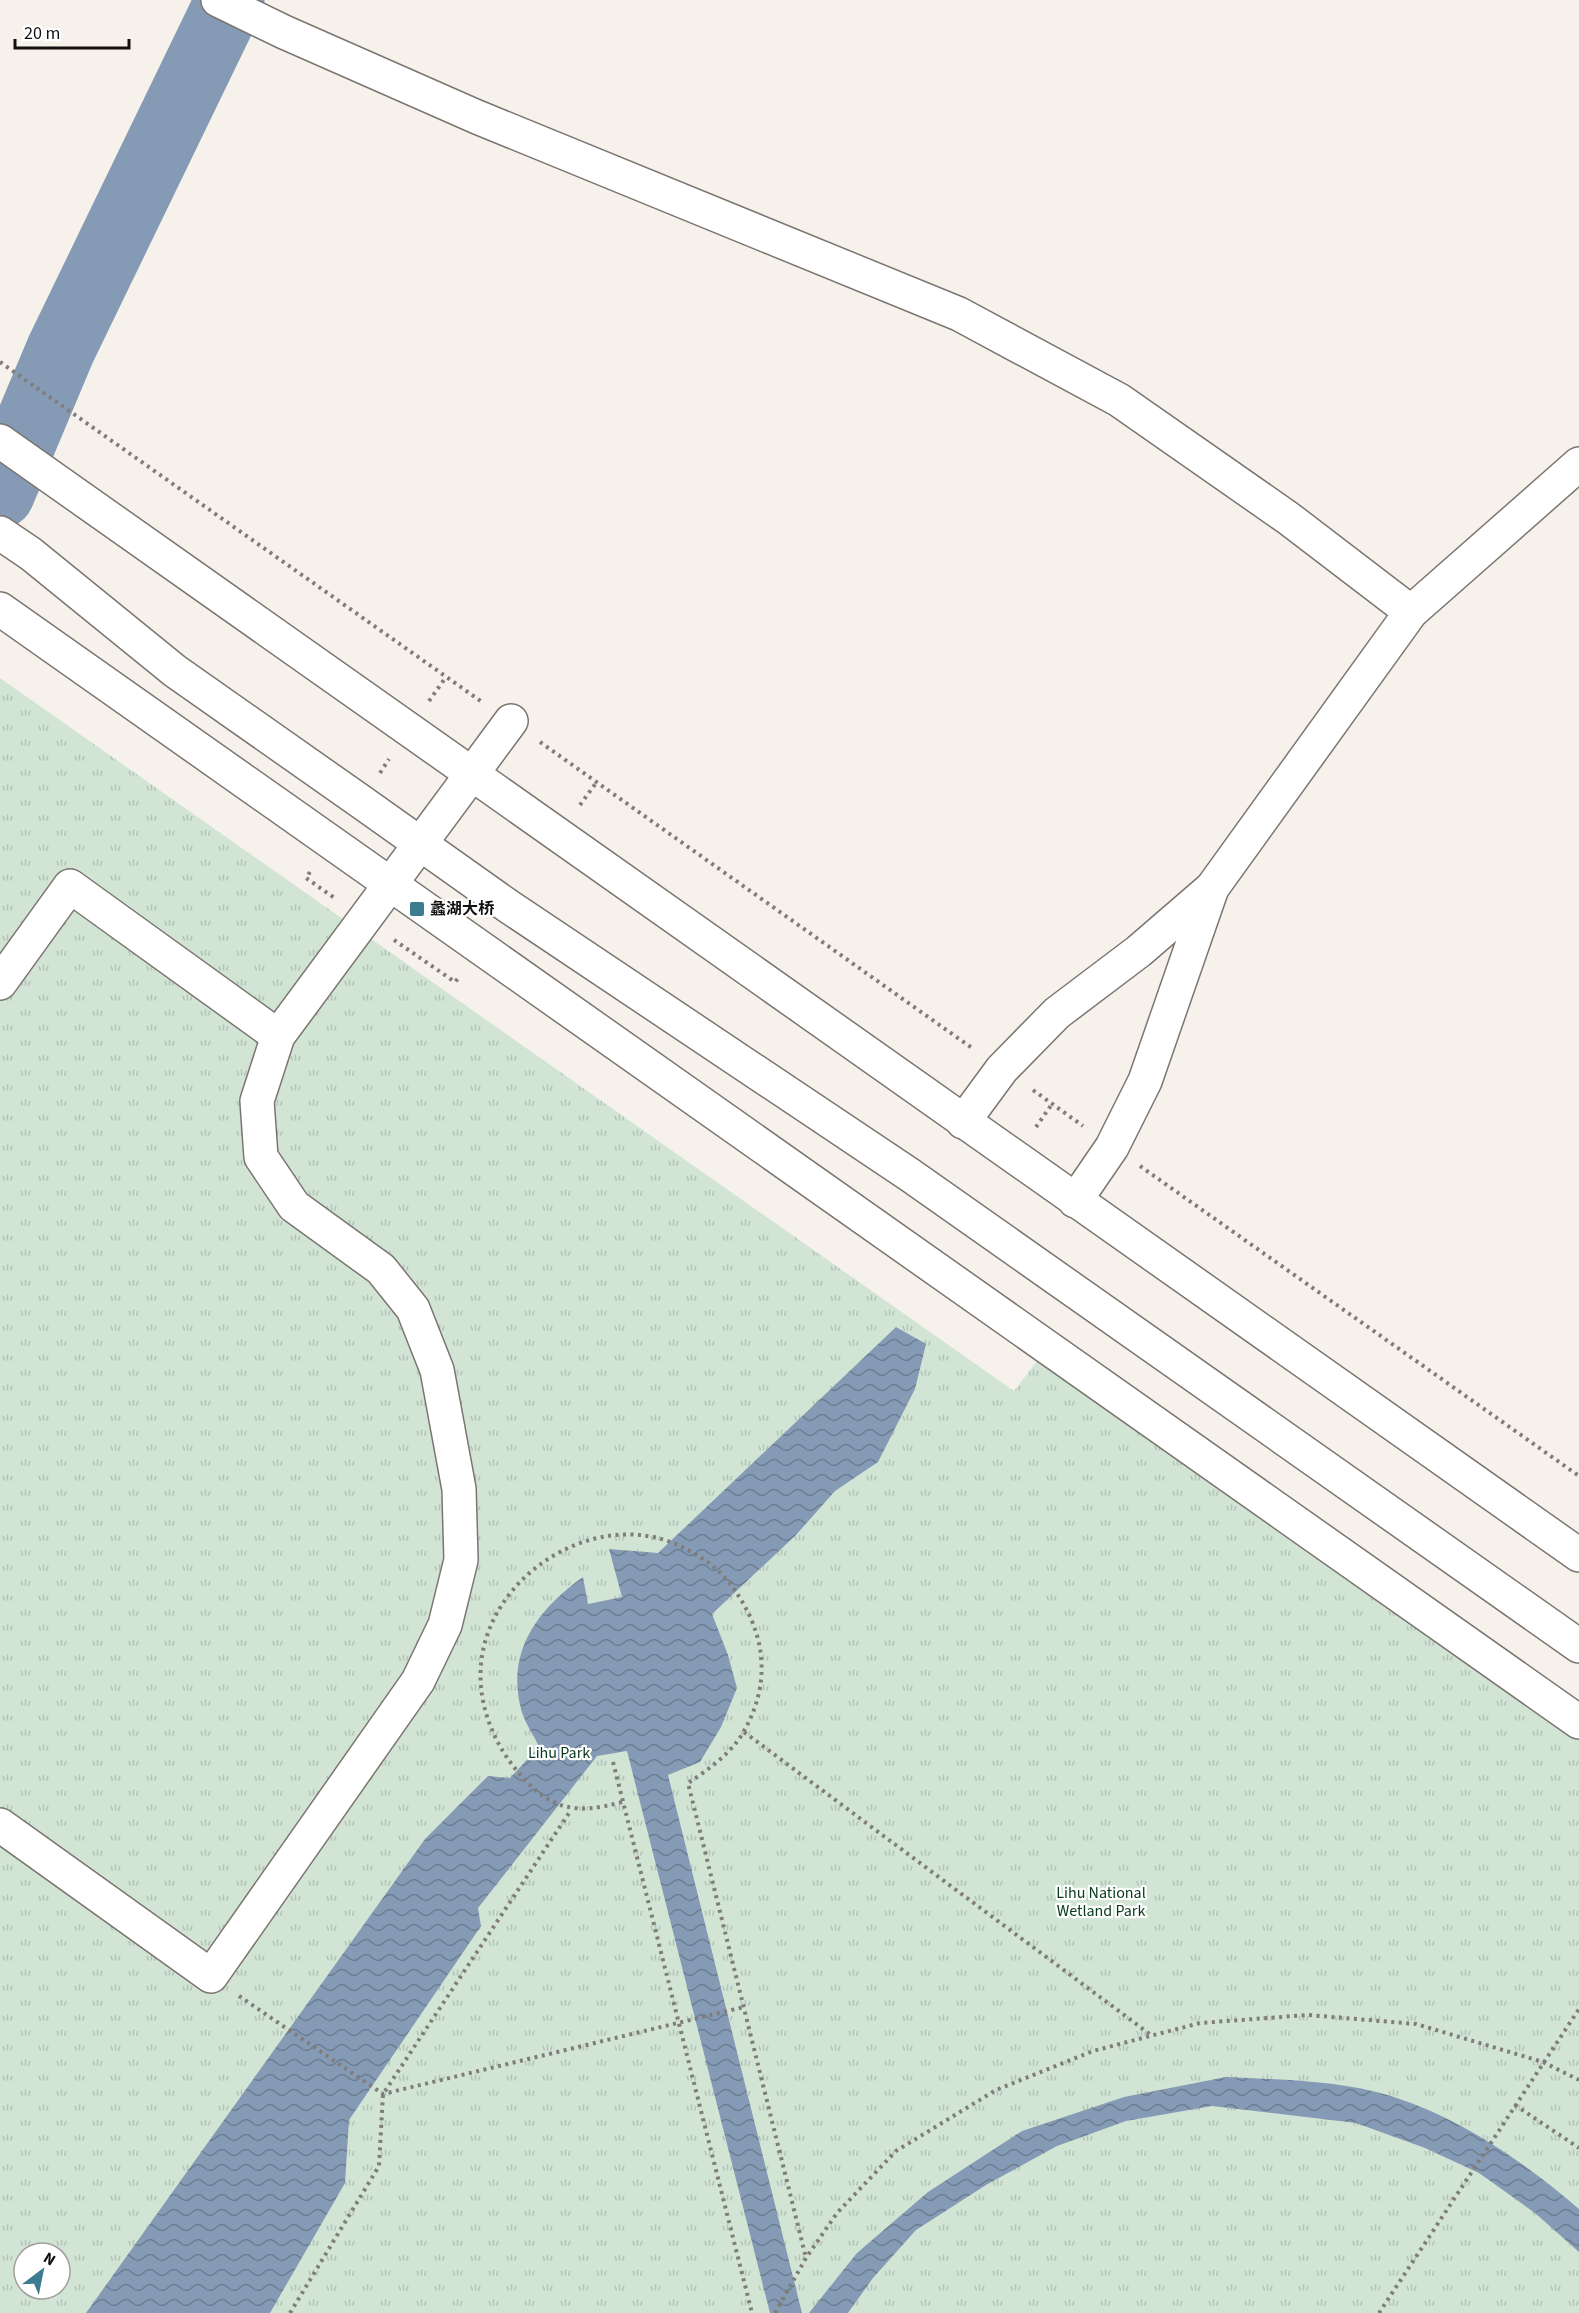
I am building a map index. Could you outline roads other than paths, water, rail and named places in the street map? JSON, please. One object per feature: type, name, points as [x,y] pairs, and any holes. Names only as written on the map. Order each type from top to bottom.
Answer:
[{"type":"main road","points":[[218,0],[284,32],[477,117],[959,314],[1119,400],[1288,518],[1411,612]]},
{"type":"main road","points":[[0,441],[1579,1555]]},
{"type":"main road","points":[[963,1122],[1002,1069],[1058,1013],[1139,951],[1212,888],[1411,612],[1579,464]]},
{"type":"main road","points":[[0,532],[31,554],[175,671],[508,906],[910,1175],[1579,1646]]},
{"type":"main road","points":[[3,611],[1579,1722]]},
{"type":"main road","points":[[0,1826],[211,1976],[418,1681],[445,1625],[461,1560],[459,1489],[437,1370],[413,1309],[381,1269],[294,1206],[261,1156],[257,1101],[278,1036],[511,721]]},
{"type":"main road","points":[[0,983],[70,886],[278,1036]]},
{"type":"main road","points":[[1075,1201],[1112,1147],[1145,1081],[1212,888]]},
{"type":"water","points":[[896,1327],[926,1344],[915,1389],[878,1462],[835,1491],[796,1535],[712,1614],[728,1655],[737,1688],[721,1727],[700,1762],[668,1775],[802,2313],[770,2313],[627,1751],[597,1756],[478,1908],[481,1926],[349,2120],[345,2183],[270,2313],[86,2313],[425,1839],[488,1776],[510,1778],[539,1747],[522,1714],[518,1668],[529,1633],[552,1603],[583,1577],[588,1604],[622,1597],[609,1549],[658,1553]]},
{"type":"water","points":[[1226,2077],[1351,2087],[1391,2096],[1442,2116],[1514,2158],[1579,2209],[1579,2252],[1535,2213],[1479,2173],[1425,2148],[1356,2123],[1212,2106],[1126,2121],[1057,2146],[986,2185],[916,2230],[873,2278],[848,2313],[809,2313],[857,2253],[928,2192],[1022,2131],[1124,2097]]},
{"type":"waterway","points":[[0,494],[61,349],[230,0]]},
{"type":"place","name":"蠡湖大桥","points":[[417,909]]},
{"type":"park label","name":"Lihu Park","points":[[559,1753]]},
{"type":"park label","name":"Lihu National Wetland Park","points":[[1101,1902]]}]
